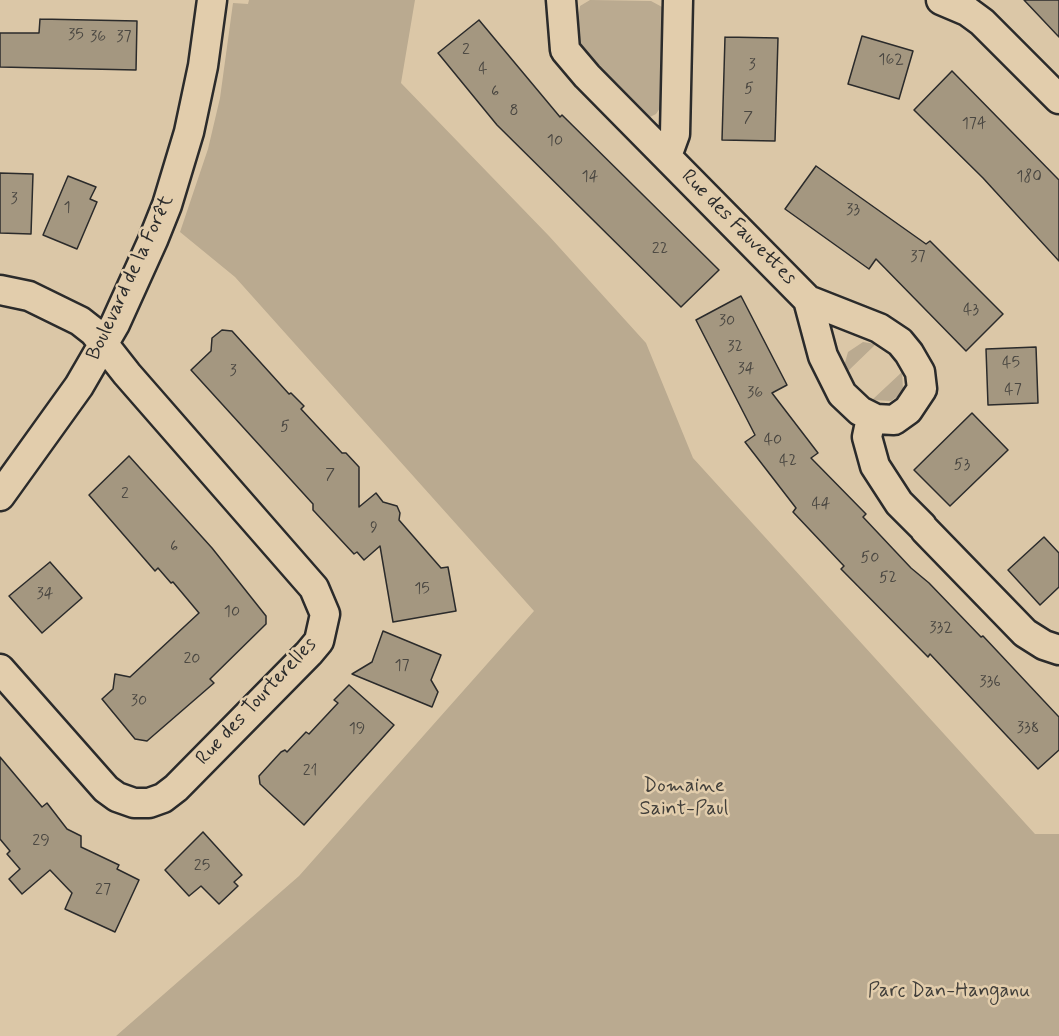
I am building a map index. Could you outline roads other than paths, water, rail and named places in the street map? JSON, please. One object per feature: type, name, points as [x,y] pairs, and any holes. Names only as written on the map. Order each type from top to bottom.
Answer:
[{"type":"street","name":"Boulevard de la Forêt","points":[[0,496],[63,411],[103,345],[153,240],[177,172],[197,99],[212,0]]},
{"type":"street","name":"Rue des Fauvettes","points":[[561,0],[565,50],[573,62],[808,300],[887,333],[900,342],[915,362],[922,381],[916,402],[894,420],[885,422],[871,418],[850,402],[835,384],[823,356],[808,300]]},
{"type":"street","name":"Rue des Fauvettes","points":[[667,156],[675,134],[678,0]]},
{"type":"street","points":[[954,2],[994,32],[1059,99]]},
{"type":"street","name":"Rue des Tourterelles","points":[[0,290],[29,296],[80,321],[314,588],[325,614],[319,641],[176,788],[163,798],[149,803],[134,803],[117,798],[106,789],[0,669]]},
{"type":"street","points":[[871,418],[867,437],[875,466],[899,503],[1025,633],[1044,645],[1059,650]]},
{"type":"park label","name":"Domaine Saint-Paul","points":[[684,798]]},
{"type":"park label","name":"Parc Dan-Hanganu","points":[[949,992]]}]
